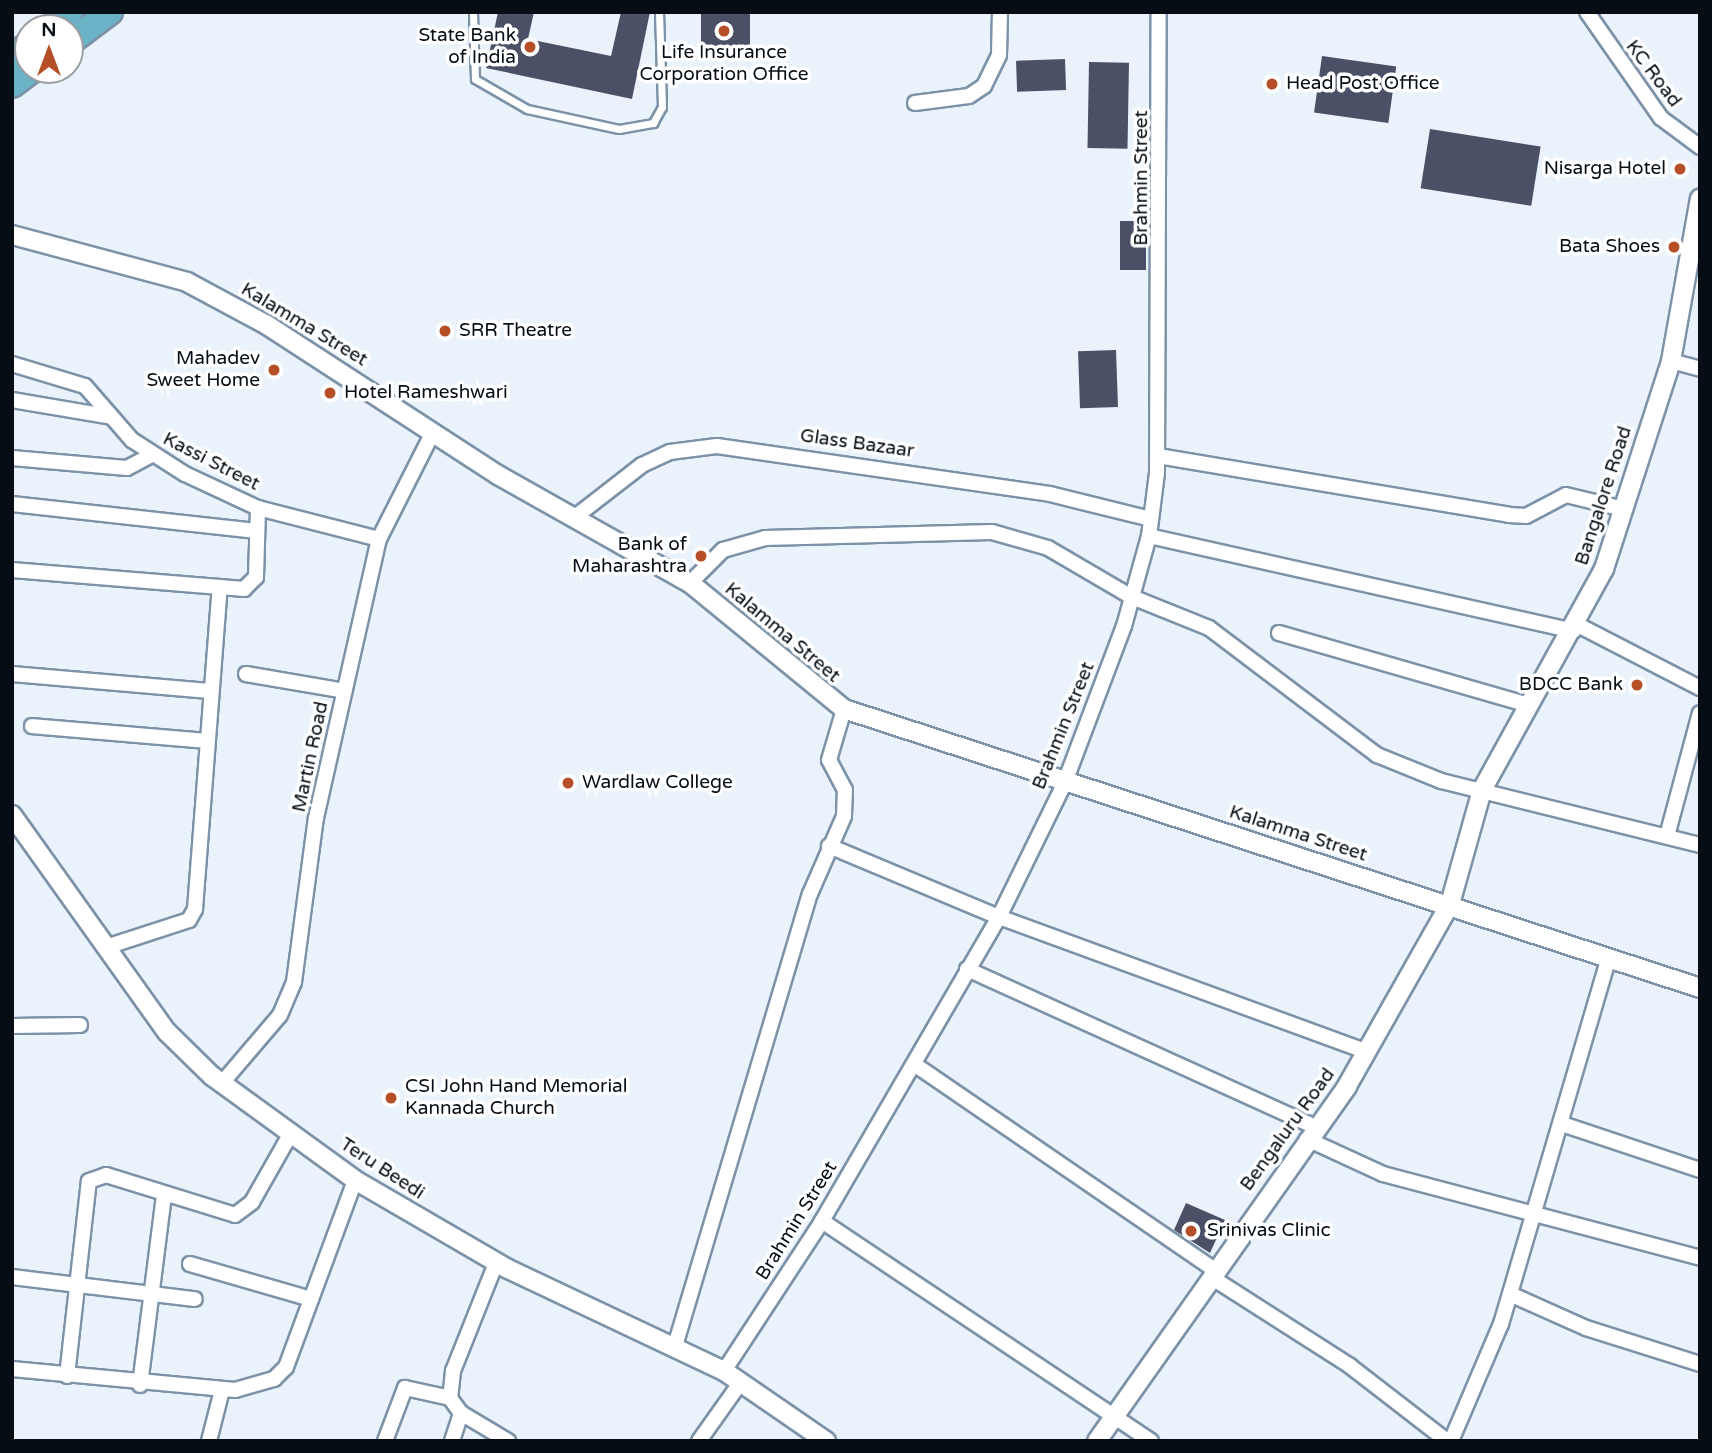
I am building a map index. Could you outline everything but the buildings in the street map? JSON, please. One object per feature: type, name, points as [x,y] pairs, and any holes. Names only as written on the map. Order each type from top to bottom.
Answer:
[{"type":"highway","points":[[84,32],[110,12]]},
{"type":"street","points":[[915,103],[969,96],[984,86],[999,55],[1000,12]]},
{"type":"street","name":"Brahmin Street","points":[[724,1371],[822,1221],[999,917],[1065,782],[1132,597],[1149,536],[1158,456],[1159,12]]},
{"type":"street","name":"KC Road","points":[[1587,12],[1661,118],[1700,147]]},
{"type":"street","name":"Bangalore Road","points":[[1450,904],[1482,790],[1574,628],[1604,569],[1671,360],[1694,274],[1700,199]]},
{"type":"street","name":"Kalamma Street","points":[[12,234],[187,282],[267,325],[433,432],[690,583],[844,709],[1450,904],[1700,988]]},
{"type":"street","points":[[1671,360],[1700,369]]},
{"type":"street","name":"Kassi Street","points":[[12,364],[85,386],[151,455],[258,508],[379,539]]},
{"type":"street","points":[[12,400],[112,417]]},
{"type":"street","name":"Martin Road","points":[[222,1083],[280,1015],[294,982],[316,818],[379,539],[433,432]]},
{"type":"street","name":"Glass Bazaar","points":[[575,517],[642,465],[670,452],[717,446],[1050,494],[1151,519]]},
{"type":"street","points":[[12,458],[127,468],[151,455]]},
{"type":"street","points":[[1158,456],[1509,515],[1526,516],[1566,495],[1623,509]]},
{"type":"street","points":[[12,503],[257,531]]},
{"type":"street","points":[[12,569],[220,587],[255,583],[258,508]]},
{"type":"street","points":[[690,583],[723,550],[742,542],[906,538],[972,529],[1048,548],[1132,597],[1209,628],[1377,755],[1482,790],[1700,845]]},
{"type":"street","points":[[1149,536],[1574,628],[1700,688]]},
{"type":"street","points":[[106,947],[189,920],[195,909],[209,691],[220,587]]},
{"type":"street","points":[[1279,633],[1528,705]]},
{"type":"street","points":[[12,674],[209,691]]},
{"type":"street","points":[[246,674],[345,691]]},
{"type":"street","points":[[675,1346],[829,846],[847,803],[829,760],[844,709]]},
{"type":"street","points":[[1667,836],[1700,713]]},
{"type":"street","points":[[32,726],[206,741]]},
{"type":"street","name":"Teru Beedi","points":[[12,816],[167,1032],[222,1083],[355,1180],[496,1263],[724,1371],[827,1441]]},
{"type":"street","points":[[829,846],[999,917],[1368,1052]]},
{"type":"street","name":"Bengaluru Road","points":[[1097,1441],[1368,1052],[1450,904]]},
{"type":"street","points":[[914,1064],[1349,1366],[1449,1441],[1510,1294],[1609,958]]},
{"type":"street","points":[[967,969],[1311,1133],[1383,1174],[1700,1258]]},
{"type":"street","points":[[12,1026],[80,1025]]},
{"type":"street","points":[[1562,1124],[1700,1170]]},
{"type":"street","points":[[67,1376],[75,1284],[89,1181],[106,1175],[225,1215],[244,1211],[291,1133]]},
{"type":"street","points":[[12,1369],[140,1385],[222,1390],[275,1379],[286,1367],[355,1180]]},
{"type":"street","points":[[140,1385],[164,1195]]},
{"type":"street","points":[[822,1221],[1151,1441]]},
{"type":"street","points":[[450,1398],[453,1371],[496,1263]]},
{"type":"street","points":[[190,1264],[311,1299]]},
{"type":"street","points":[[12,1277],[195,1299]]},
{"type":"street","points":[[1510,1294],[1586,1328],[1700,1364]]},
{"type":"street","points":[[699,1441],[741,1382]]},
{"type":"street","points":[[386,1441],[405,1388],[450,1398],[461,1413],[508,1441]]},
{"type":"street","points":[[209,1441],[222,1390]]},
{"type":"street","points":[[452,1441],[461,1413]]},
{"type":"lane","points":[[473,12],[475,79],[527,108],[619,130],[653,123],[662,107],[659,12]]},
{"type":"place","name":"Life Insurance Corporation Office","points":[[724,31]]},
{"type":"place","name":"State Bank of India","points":[[530,47]]},
{"type":"place","name":"Head Post Office","points":[[1272,84]]},
{"type":"place","name":"Nisarga Hotel","points":[[1680,169]]},
{"type":"place","name":"Bata Shoes","points":[[1674,247]]},
{"type":"place","name":"SRR Theatre","points":[[445,331]]},
{"type":"place","name":"Mahadev Sweet Home","points":[[274,370]]},
{"type":"place","name":"Hotel Rameshwari","points":[[330,393]]},
{"type":"place","name":"Bank of Maharashtra","points":[[701,556]]},
{"type":"place","name":"BDCC Bank","points":[[1637,685]]},
{"type":"place","name":"Wardlaw College","points":[[568,783]]},
{"type":"place","name":"CSI John Hand Memorial Kannada Church","points":[[391,1098]]},
{"type":"place","name":"Srinivas Clinic","points":[[1191,1231]]}]
